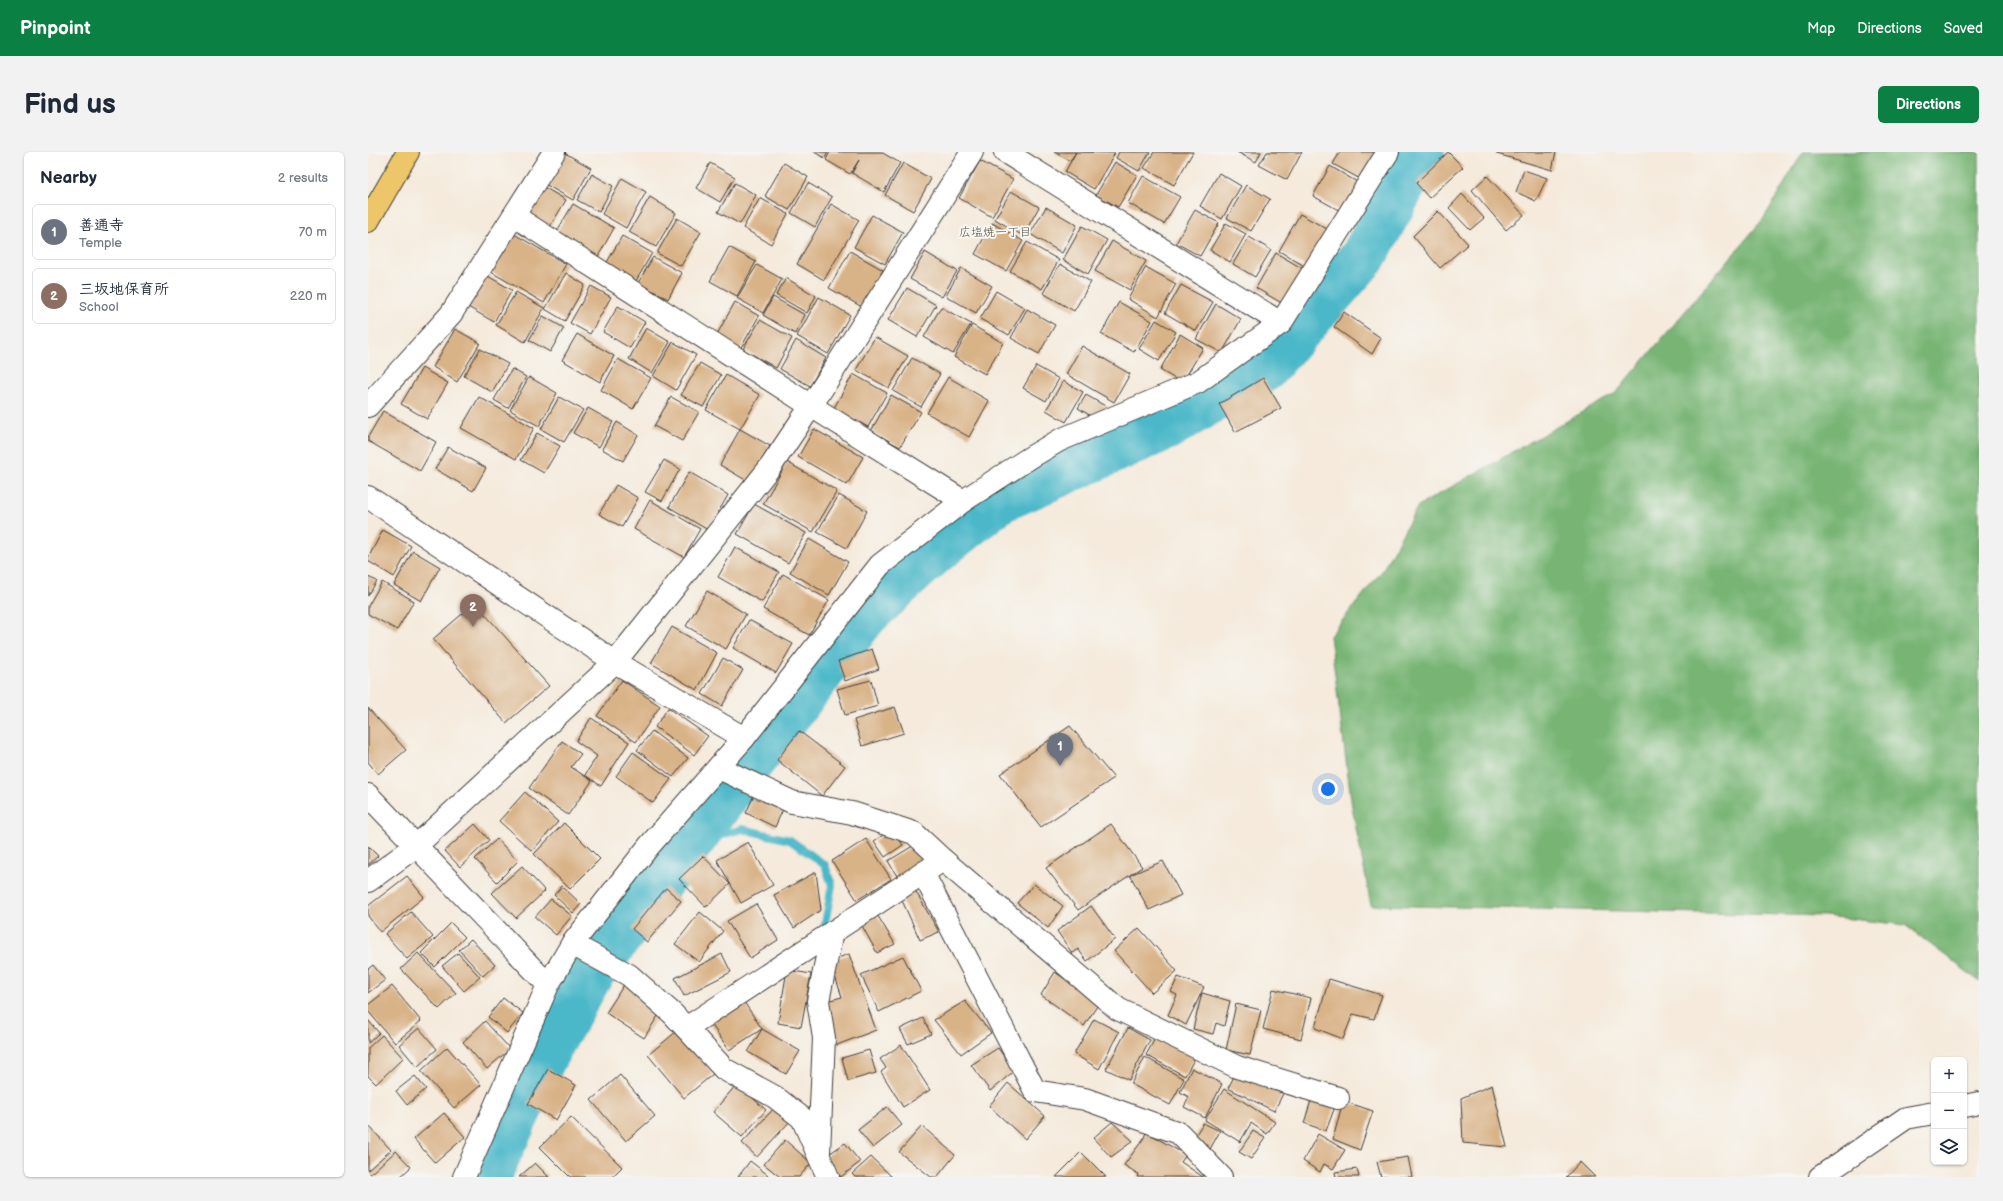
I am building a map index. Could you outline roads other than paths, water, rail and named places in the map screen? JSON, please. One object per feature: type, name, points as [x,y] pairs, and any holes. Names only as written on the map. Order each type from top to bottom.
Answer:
[{"type":"highway","points":[[368,221],[408,152]]},
{"type":"street","points":[[368,406],[451,314],[554,152]]},
{"type":"street","points":[[368,882],[416,846],[615,662],[771,466],[811,406],[972,152]]},
{"type":"street","points":[[1005,152],[1281,323]]},
{"type":"street","points":[[464,1177],[548,985],[572,944],[649,846],[744,738],[880,565],[963,501],[1031,457],[1060,440],[1198,382],[1281,323],[1388,152]]},
{"type":"street","points":[[514,216],[811,406],[963,501]]},
{"type":"street","points":[[368,497],[615,662],[744,738]]},
{"type":"street","points":[[719,768],[792,802],[852,813],[914,833],[943,860],[1118,1009],[1237,1067],[1338,1098]]},
{"type":"street","points":[[368,795],[548,985]]},
{"type":"street","points":[[686,1028],[943,860]]},
{"type":"street","points":[[923,873],[1035,1090],[1085,1099],[1179,1134],[1221,1177]]},
{"type":"street","points":[[819,1157],[824,1038],[818,1001],[832,932]]},
{"type":"street","points":[[572,944],[628,975],[674,1014],[724,1069],[775,1097],[802,1118],[828,1177]]},
{"type":"street","points":[[1967,1105],[1979,1103]]},
{"type":"street","points":[[1820,1177],[1906,1118],[1931,1113]]},
{"type":"waterway","points":[[487,1177],[544,1056],[591,973],[753,759],[865,615],[934,552],[999,500],[1166,427],[1264,369],[1363,257],[1421,152]]},
{"type":"waterway","points":[[689,845],[742,829],[790,840],[825,865],[832,885],[823,935]]},
{"type":"place","name":"三坂地保育所","points":[[473,627]]},
{"type":"place","name":"善通寺","points":[[1060,766]]},
{"type":"district","name":"広塩焼一丁目","points":[[995,232]]}]
